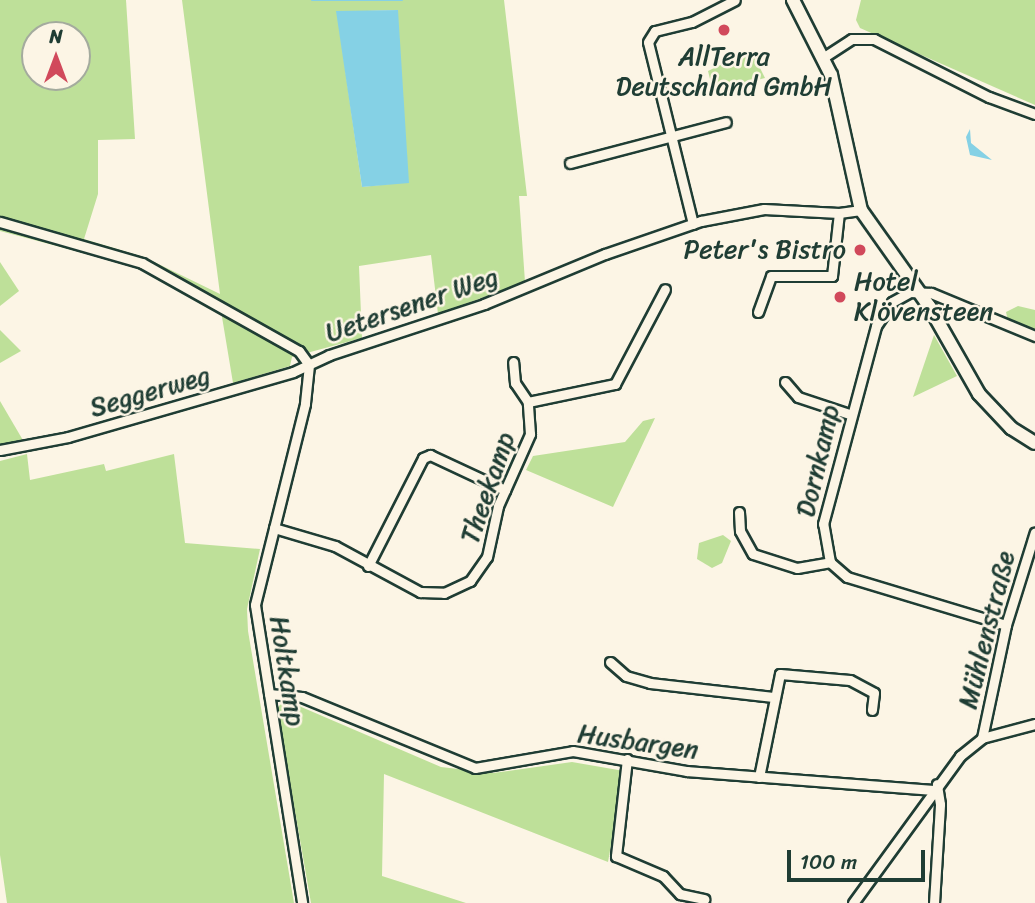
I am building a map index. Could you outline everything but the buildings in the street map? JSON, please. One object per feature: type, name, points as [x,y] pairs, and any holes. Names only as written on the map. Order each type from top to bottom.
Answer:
[{"type":"main road","points":[[793,0],[824,57],[861,210],[919,290],[979,394],[1011,428],[1035,443]]},
{"type":"street","points":[[693,224],[647,49],[650,36],[692,22],[735,0]]},
{"type":"street","points":[[824,57],[852,39],[874,39],[989,97],[1035,114]]},
{"type":"street","points":[[570,163],[726,122]]},
{"type":"street","name":"Uetersener Weg","points":[[0,222],[143,263],[299,351],[309,365],[693,224],[764,209],[839,214],[861,210]]},
{"type":"street","points":[[758,312],[771,276],[832,276],[839,214]]},
{"type":"street","points":[[528,402],[615,384],[665,289]]},
{"type":"street","points":[[919,290],[954,300],[1035,336]]},
{"type":"street","name":"Dornkamp","points":[[830,562],[823,524],[849,430],[849,414],[885,309],[900,297],[919,290]]},
{"type":"street","name":"Theekamp","points":[[274,528],[324,541],[420,592],[457,589],[480,570],[487,557],[505,490],[530,434],[528,402],[515,383],[513,362]]},
{"type":"street","name":"Seggerweg","points":[[0,450],[68,437],[309,365]]},
{"type":"street","name":"Holtkamp","points":[[302,903],[255,605],[309,383],[309,365]]},
{"type":"street","points":[[785,382],[798,397],[849,414]]},
{"type":"street","points":[[368,566],[423,458],[430,455],[505,490]]},
{"type":"street","points":[[739,512],[740,531],[753,554],[797,568],[830,562],[847,577],[870,587],[933,601],[1006,625]]},
{"type":"street","name":"Mühlenstraße","points":[[982,738],[1006,625],[1035,532]]},
{"type":"street","points":[[610,663],[626,676],[650,683],[773,697]]},
{"type":"street","points":[[758,777],[780,674],[850,680],[874,693],[872,710]]},
{"type":"street","name":"Husbargen","points":[[269,694],[302,697],[458,765],[492,767],[573,751],[687,771],[935,787]]},
{"type":"street","points":[[853,903],[935,787],[982,738],[1035,724]]},
{"type":"street","points":[[627,760],[616,856],[663,876],[680,894],[704,899]]},
{"type":"street","points":[[934,903],[940,804],[935,787]]},
{"type":"green space","points":[[0,0],[126,0],[135,139],[98,140],[98,194],[84,239],[144,257],[220,294],[182,0],[504,0],[527,196],[519,196],[525,282],[438,314],[431,255],[359,266],[362,338],[292,357],[290,366],[233,383],[221,311],[140,268],[0,231]],"holes":[[[397,10],[408,182],[362,187],[337,12]]]},
{"type":"green space","points":[[861,0],[1035,0],[1035,105],[860,28],[856,20]]},
{"type":"green space","points":[[751,50],[765,78],[713,91],[708,71]]},
{"type":"green space","points":[[0,262],[19,291],[0,306]]},
{"type":"green space","points":[[1018,306],[1035,310],[1035,332],[1008,321],[1006,312]]},
{"type":"green space","points":[[0,330],[21,351],[0,363]]},
{"type":"green space","points":[[934,335],[957,376],[913,397]]},
{"type":"green space","points":[[0,401],[24,442],[0,447]]},
{"type":"green space","points":[[655,418],[613,507],[526,470],[533,456],[625,442],[643,421]]},
{"type":"green space","points":[[27,454],[30,480],[104,464],[106,471],[174,454],[185,543],[260,549],[247,609],[248,631],[294,903],[7,903],[0,855],[0,461]]},
{"type":"green space","points":[[723,535],[731,541],[722,563],[712,568],[697,559],[699,543]]},
{"type":"green space","points":[[285,700],[441,767],[493,773],[572,762],[624,771],[608,862],[384,774],[382,876],[466,903],[311,903],[277,708]]},
{"type":"water","points":[[398,10],[409,183],[362,187],[336,11]]},
{"type":"water","points":[[970,129],[971,143],[992,160],[970,155],[966,137]]},
{"type":"waterway","points":[[312,0],[402,0]]},
{"type":"place","name":"AllTerra Deutschland GmbH","points":[[724,30]]},
{"type":"place","name":"Peter's Bistro","points":[[860,250]]},
{"type":"place","name":"Hotel Klövensteen","points":[[840,297]]}]
